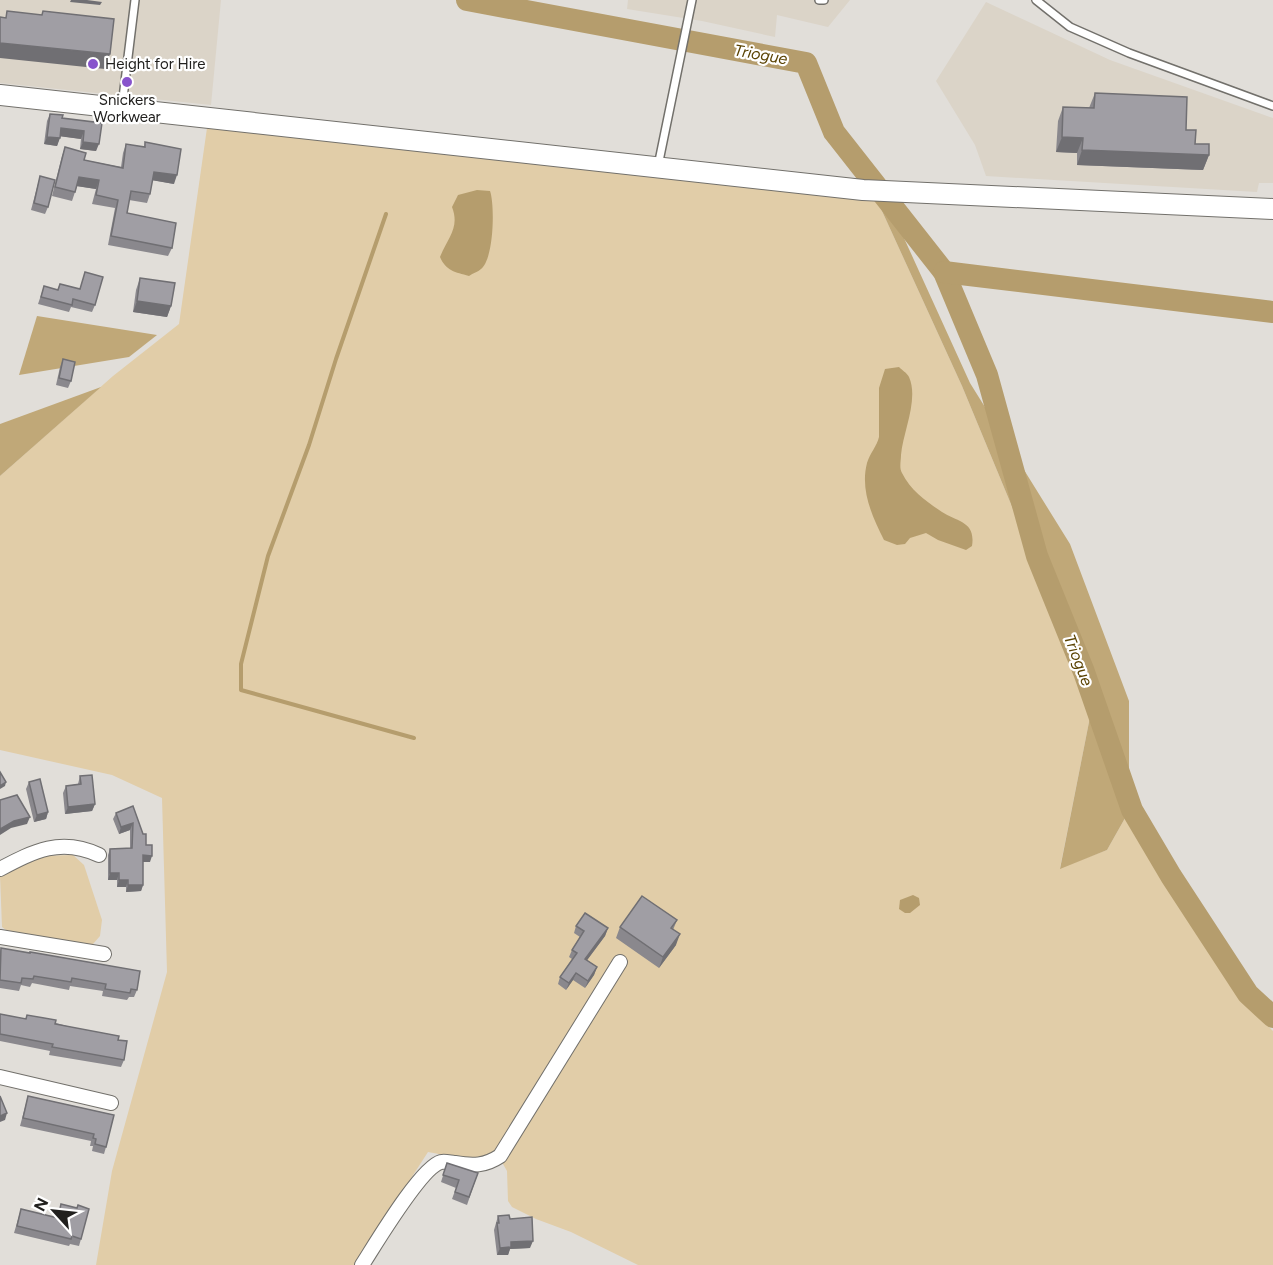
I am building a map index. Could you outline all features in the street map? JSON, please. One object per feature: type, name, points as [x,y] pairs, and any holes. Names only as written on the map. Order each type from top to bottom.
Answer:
[{"type":"main road","points":[[0,95],[863,190],[1273,209]]},
{"type":"street","points":[[0,870],[35,851],[76,846],[99,855]]},
{"type":"street","points":[[0,937],[104,954]]},
{"type":"street","points":[[362,1265],[418,1182],[433,1166],[446,1162],[479,1166],[500,1156],[620,962]]},
{"type":"street","points":[[0,1077],[111,1104]]},
{"type":"lane","points":[[121,109],[135,0]]},
{"type":"lane","points":[[658,169],[692,0]]},
{"type":"lane","points":[[819,0],[824,0]]},
{"type":"lane","points":[[1036,0],[1070,27],[1130,53],[1273,106]]},
{"type":"shaded area","points":[[0,0],[221,0],[211,105],[0,83]]},
{"type":"shaded area","points":[[628,0],[850,0],[828,27],[777,15],[775,37],[702,21],[627,9]]},
{"type":"shaded area","points":[[986,2],[1110,60],[1273,118],[1273,183],[1259,183],[1257,192],[986,176],[975,145],[936,81]]},
{"type":"shaded area","points":[[208,121],[877,200],[962,386],[1030,550],[1091,712],[1060,868],[1107,850],[1129,811],[1243,1001],[1273,1031],[1273,1265],[638,1265],[571,1232],[512,1207],[508,1201],[507,1171],[503,1164],[491,1155],[467,1158],[428,1152],[355,1265],[96,1265],[112,1171],[167,972],[162,798],[112,775],[0,750],[0,476],[113,376],[179,324]]},
{"type":"shaded area","points":[[477,190],[490,191],[492,198],[491,244],[485,263],[480,270],[469,276],[448,268],[440,257],[454,227],[452,207],[458,195]]},
{"type":"shaded area","points":[[877,200],[888,203],[970,383],[1070,544],[1129,701],[1129,811],[1107,850],[1060,869],[1091,712],[1030,550],[962,386]]},
{"type":"shaded area","points":[[37,316],[157,335],[129,357],[19,375]]},
{"type":"shaded area","points":[[899,367],[909,377],[912,386],[910,416],[902,446],[901,471],[914,490],[925,500],[968,527],[971,532],[972,546],[966,550],[926,533],[910,538],[905,544],[897,545],[884,540],[872,512],[866,493],[865,473],[868,459],[879,437],[879,388],[885,369]]},
{"type":"shaded area","points":[[101,387],[0,476],[0,424]]},
{"type":"shaded area","points":[[73,855],[84,865],[102,920],[100,936],[93,944],[78,944],[6,930],[2,927],[0,875],[36,856]]},
{"type":"shaded area","points":[[913,895],[919,898],[920,905],[910,913],[899,909],[900,900]]},
{"type":"building","points":[[7,11],[42,15],[43,11],[114,19],[110,54],[0,43],[0,17],[6,18]]},
{"type":"building","points":[[1095,93],[1187,97],[1186,130],[1196,130],[1195,144],[1209,144],[1209,155],[1082,150],[1083,138],[1062,137],[1063,107],[1094,108]]},
{"type":"building","points":[[50,114],[63,115],[62,118],[102,123],[99,144],[83,142],[84,131],[61,128],[60,138],[47,137]]},
{"type":"building","points":[[145,142],[181,149],[177,175],[154,172],[150,194],[131,191],[127,213],[176,223],[172,248],[111,236],[118,200],[96,195],[99,180],[79,177],[75,192],[55,187],[65,147],[86,153],[84,160],[123,168],[126,144],[145,147]]},
{"type":"building","points":[[40,176],[55,180],[48,207],[34,203]]},
{"type":"building","points":[[85,272],[103,277],[95,305],[73,299],[72,305],[41,297],[44,286],[58,290],[60,284],[80,289]]},
{"type":"building","points":[[140,278],[175,283],[171,306],[137,301]]},
{"type":"building","points":[[63,359],[75,362],[71,381],[59,378]]},
{"type":"building","points":[[0,772],[6,782],[0,786]]},
{"type":"building","points":[[92,775],[95,804],[68,807],[66,786],[81,784],[80,776]]},
{"type":"building","points":[[40,779],[48,812],[37,815],[29,782]]},
{"type":"building","points":[[17,795],[30,817],[14,821],[0,829],[0,800]]},
{"type":"building","points":[[133,806],[143,834],[146,834],[146,845],[152,845],[152,856],[143,855],[143,885],[128,885],[128,880],[119,880],[119,873],[110,873],[110,849],[132,848],[133,823],[121,827],[116,813]]},
{"type":"building","points":[[642,896],[677,920],[671,928],[680,934],[663,957],[620,927]]},
{"type":"building","points":[[585,913],[608,928],[585,959],[597,967],[588,981],[576,973],[569,983],[560,977],[577,953],[572,950],[584,931],[576,926]]},
{"type":"building","points":[[1,948],[140,971],[137,990],[131,989],[130,993],[105,989],[106,984],[72,978],[71,982],[34,976],[33,979],[22,978],[21,983],[0,980]]},
{"type":"building","points":[[0,1014],[26,1019],[27,1015],[56,1020],[55,1024],[119,1036],[118,1040],[127,1041],[124,1060],[52,1047],[53,1044],[0,1034]]},
{"type":"building","points":[[0,1096],[7,1113],[0,1116]]},
{"type":"building","points":[[28,1096],[114,1115],[106,1147],[95,1144],[94,1134],[23,1118]]},
{"type":"building","points":[[447,1163],[478,1173],[469,1197],[455,1192],[459,1180],[443,1175]]},
{"type":"building","points":[[61,1204],[77,1208],[78,1205],[89,1209],[81,1239],[72,1236],[71,1239],[17,1226],[21,1209],[58,1218]]},
{"type":"building","points":[[509,1215],[510,1219],[532,1217],[533,1241],[511,1242],[511,1247],[500,1248],[498,1216]]},
{"type":"waterway","name":"Triogue","points":[[467,0],[806,63],[834,132],[944,272],[987,375],[1037,556],[1084,672],[1132,810],[1171,876],[1248,994],[1273,1017]]},
{"type":"waterway","points":[[386,214],[309,445],[268,556],[241,664],[241,690],[414,738]]},
{"type":"waterway","name":"Triogue","points":[[944,272],[1273,312]]},
{"type":"place","name":"Height for Hire","points":[[93,64]]},
{"type":"place","name":"Snickers Workwear","points":[[127,82]]}]
